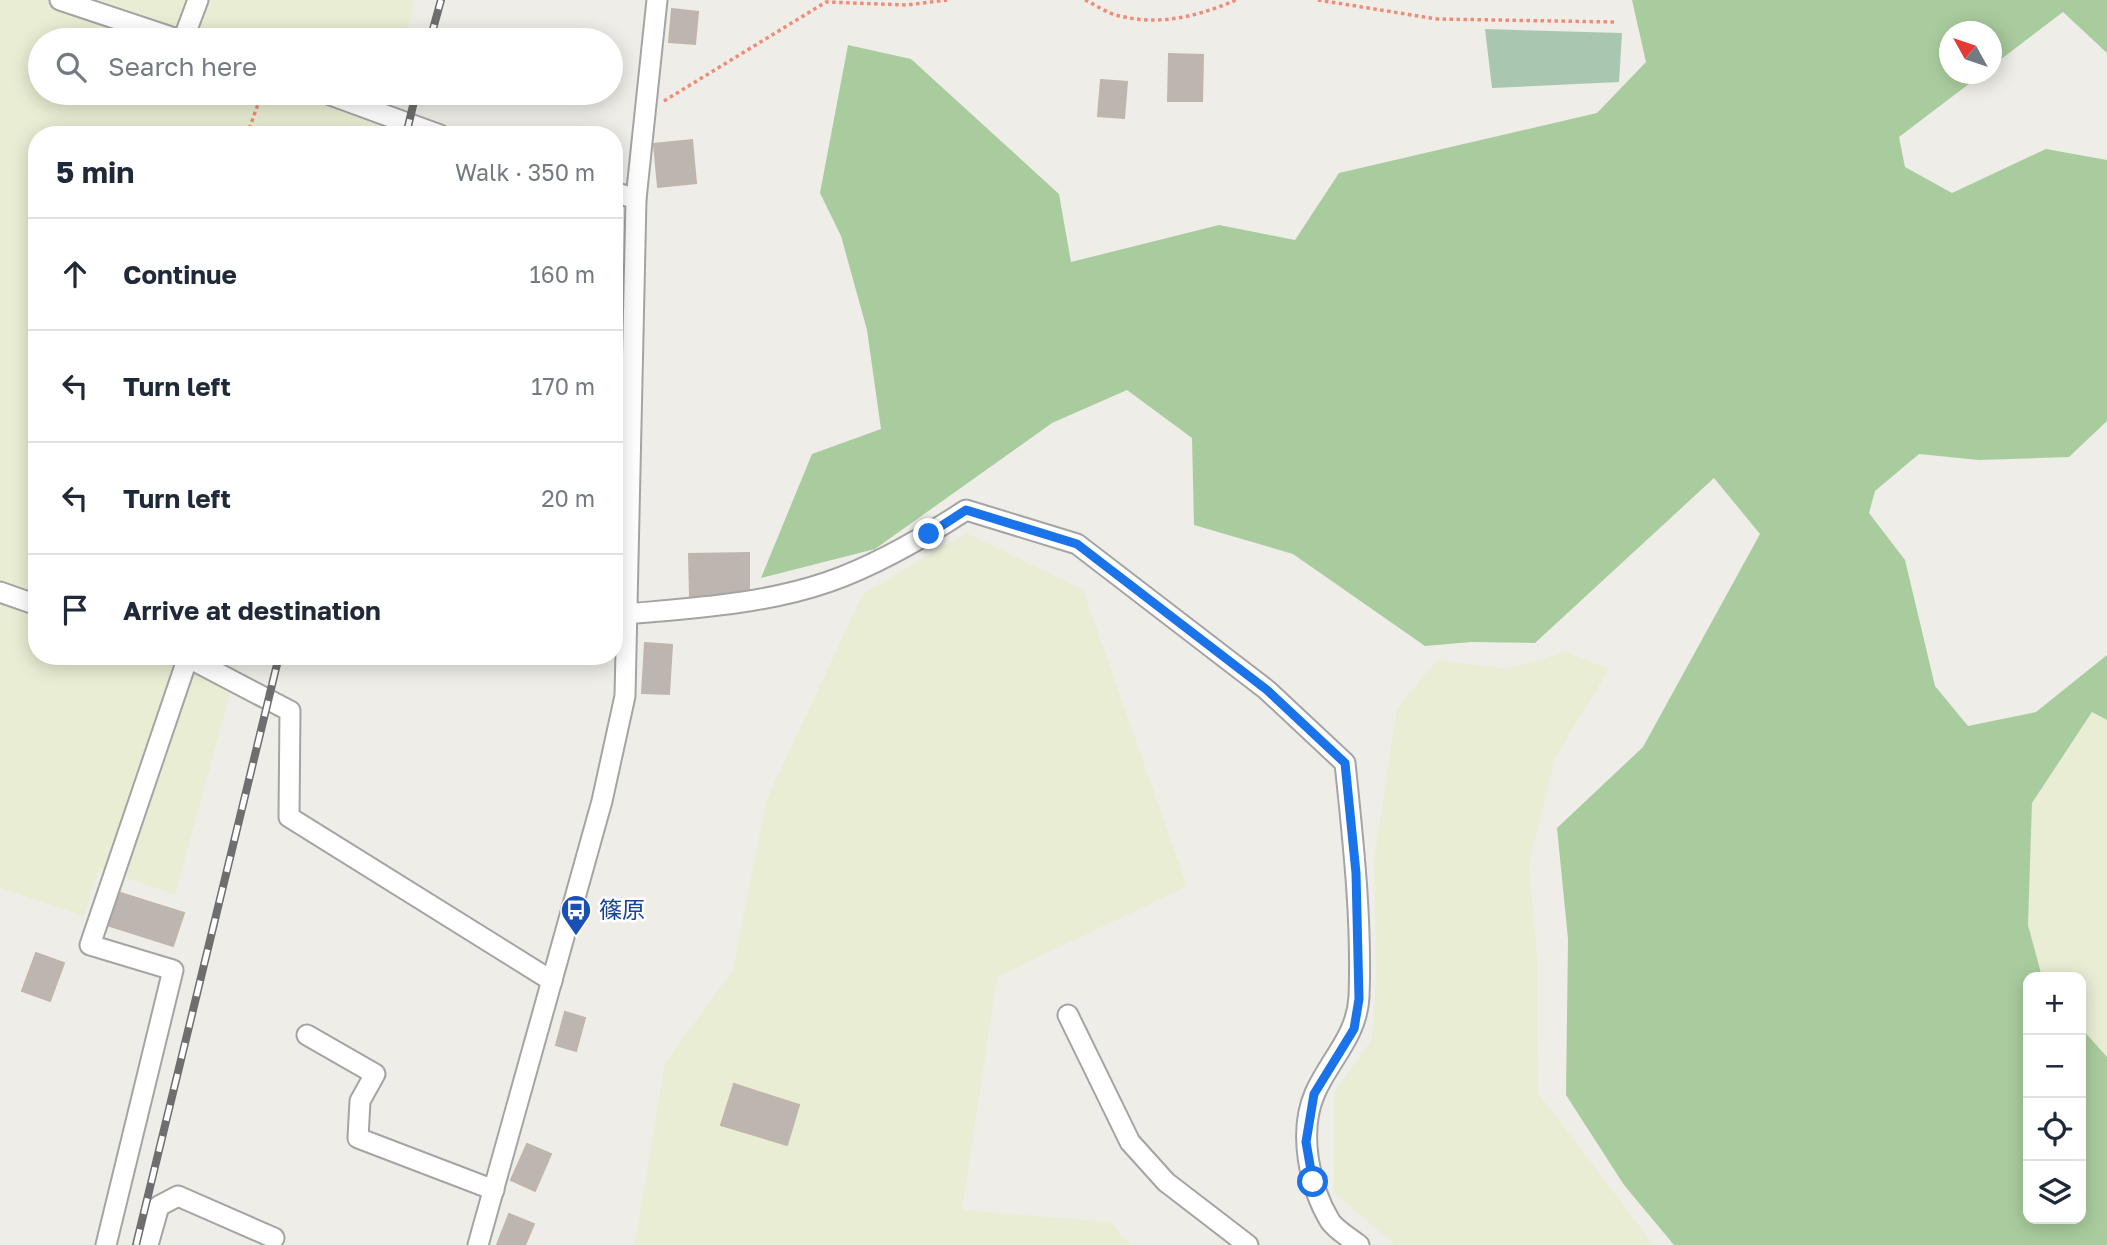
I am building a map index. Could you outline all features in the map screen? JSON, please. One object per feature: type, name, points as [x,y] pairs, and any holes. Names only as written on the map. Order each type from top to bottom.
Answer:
[{"type":"street","points":[[60,0],[145,28]]},
{"type":"street","points":[[186,28],[198,0]]},
{"type":"street","points":[[478,1245],[602,801],[625,696],[636,199],[657,0]]},
{"type":"street","points":[[358,105],[415,126]]},
{"type":"street","points":[[623,195],[636,199]]},
{"type":"street","points":[[627,614],[763,598],[828,582],[929,534],[966,510],[1077,544],[1267,690],[1345,763],[1356,873],[1359,999],[1354,1029],[1314,1094],[1306,1142],[1313,1182],[1331,1223],[1359,1245]]},
{"type":"street","points":[[0,592],[28,602]]},
{"type":"street","points":[[106,1245],[173,970],[90,945],[183,665]]},
{"type":"street","points":[[201,665],[290,711],[289,817],[552,981]]},
{"type":"street","points":[[1068,1015],[1130,1142],[1166,1182],[1248,1245]]},
{"type":"street","points":[[307,1035],[375,1074],[360,1101],[358,1138],[494,1190]]},
{"type":"street","points":[[148,1245],[159,1206],[178,1196],[274,1238]]},
{"type":"path","points":[[645,113],[826,2],[907,5],[947,0]]},
{"type":"path","points":[[1086,0],[1118,16],[1164,20],[1205,13],[1236,0]]},
{"type":"path","points":[[1318,0],[1437,19],[1615,23]]},
{"type":"path","points":[[250,126],[258,105]]},
{"type":"green space","points":[[0,0],[415,0],[407,28],[28,28],[28,105],[388,105],[382,126],[28,126],[28,665],[238,665],[175,895],[99,868],[84,916],[0,888]]},
{"type":"green space","points":[[1632,0],[2107,0],[2107,53],[2063,12],[2002,58],[2002,21],[1939,21],[1939,84],[1969,84],[1899,137],[1905,167],[1952,193],[2046,149],[2107,160],[2107,421],[2069,457],[1979,460],[1919,454],[1875,491],[1869,513],[1905,560],[1935,686],[1968,726],[2036,712],[2107,655],[2107,720],[2092,712],[2032,803],[2028,925],[2041,972],[2023,972],[2023,1224],[2086,1224],[2086,1034],[2107,1057],[2107,1245],[1674,1245],[1624,1185],[1566,1095],[1568,939],[1557,828],[1643,747],[1760,534],[1714,478],[1535,643],[1472,642],[1425,646],[1293,554],[1194,525],[1192,438],[1127,390],[1052,423],[875,549],[761,578],[812,454],[881,429],[867,330],[841,236],[820,193],[848,45],[911,59],[1059,194],[1071,262],[1219,225],[1295,240],[1339,173],[1597,113],[1646,62]]},
{"type":"green space","points":[[1485,29],[1622,33],[1619,82],[1492,88]]},
{"type":"green space","points":[[966,533],[1083,590],[1187,886],[997,977],[962,1210],[1110,1222],[1131,1245],[635,1245],[665,1063],[733,970],[766,801],[863,594]]},
{"type":"green space","points":[[1566,652],[1609,669],[1555,758],[1529,864],[1537,957],[1538,1093],[1654,1245],[1395,1245],[1334,1192],[1334,1093],[1372,1039],[1376,982],[1374,861],[1397,708],[1437,660],[1508,669]]},
{"type":"green space","points":[[2092,712],[2107,720],[2107,1057],[2086,1034],[2086,972],[2041,972],[2028,925],[2032,803]]},
{"type":"building","points":[[672,9],[698,12],[695,44],[669,42]]},
{"type":"building","points":[[1169,54],[1203,55],[1202,101],[1168,101]]},
{"type":"building","points":[[1101,80],[1127,82],[1124,118],[1098,116]]},
{"type":"building","points":[[692,140],[696,183],[658,187],[654,144]]},
{"type":"building","points":[[749,553],[749,595],[690,596],[689,554]]},
{"type":"building","points":[[645,643],[672,645],[669,694],[642,693]]},
{"type":"building","points":[[114,891],[184,913],[173,946],[104,924]]},
{"type":"building","points":[[36,953],[64,963],[50,1001],[22,991]]},
{"type":"building","points":[[565,1012],[585,1018],[576,1051],[556,1045]]},
{"type":"building","points":[[734,1084],[799,1105],[787,1145],[721,1125]]},
{"type":"building","points":[[527,1144],[551,1154],[535,1191],[511,1180]]},
{"type":"building","points":[[509,1214],[534,1224],[525,1245],[497,1245]]},
{"type":"railway","points":[[433,28],[441,0]]},
{"type":"railway","points":[[408,126],[413,105]]},
{"type":"railway","points":[[136,1245],[277,665]]},
{"type":"place","name":"篠原","points":[[576,937]]},
{"type":"route","points":[[929,534],[966,510],[1077,544],[1267,690],[1345,763],[1356,873],[1359,999],[1354,1029],[1314,1094],[1306,1142],[1313,1182]]}]
